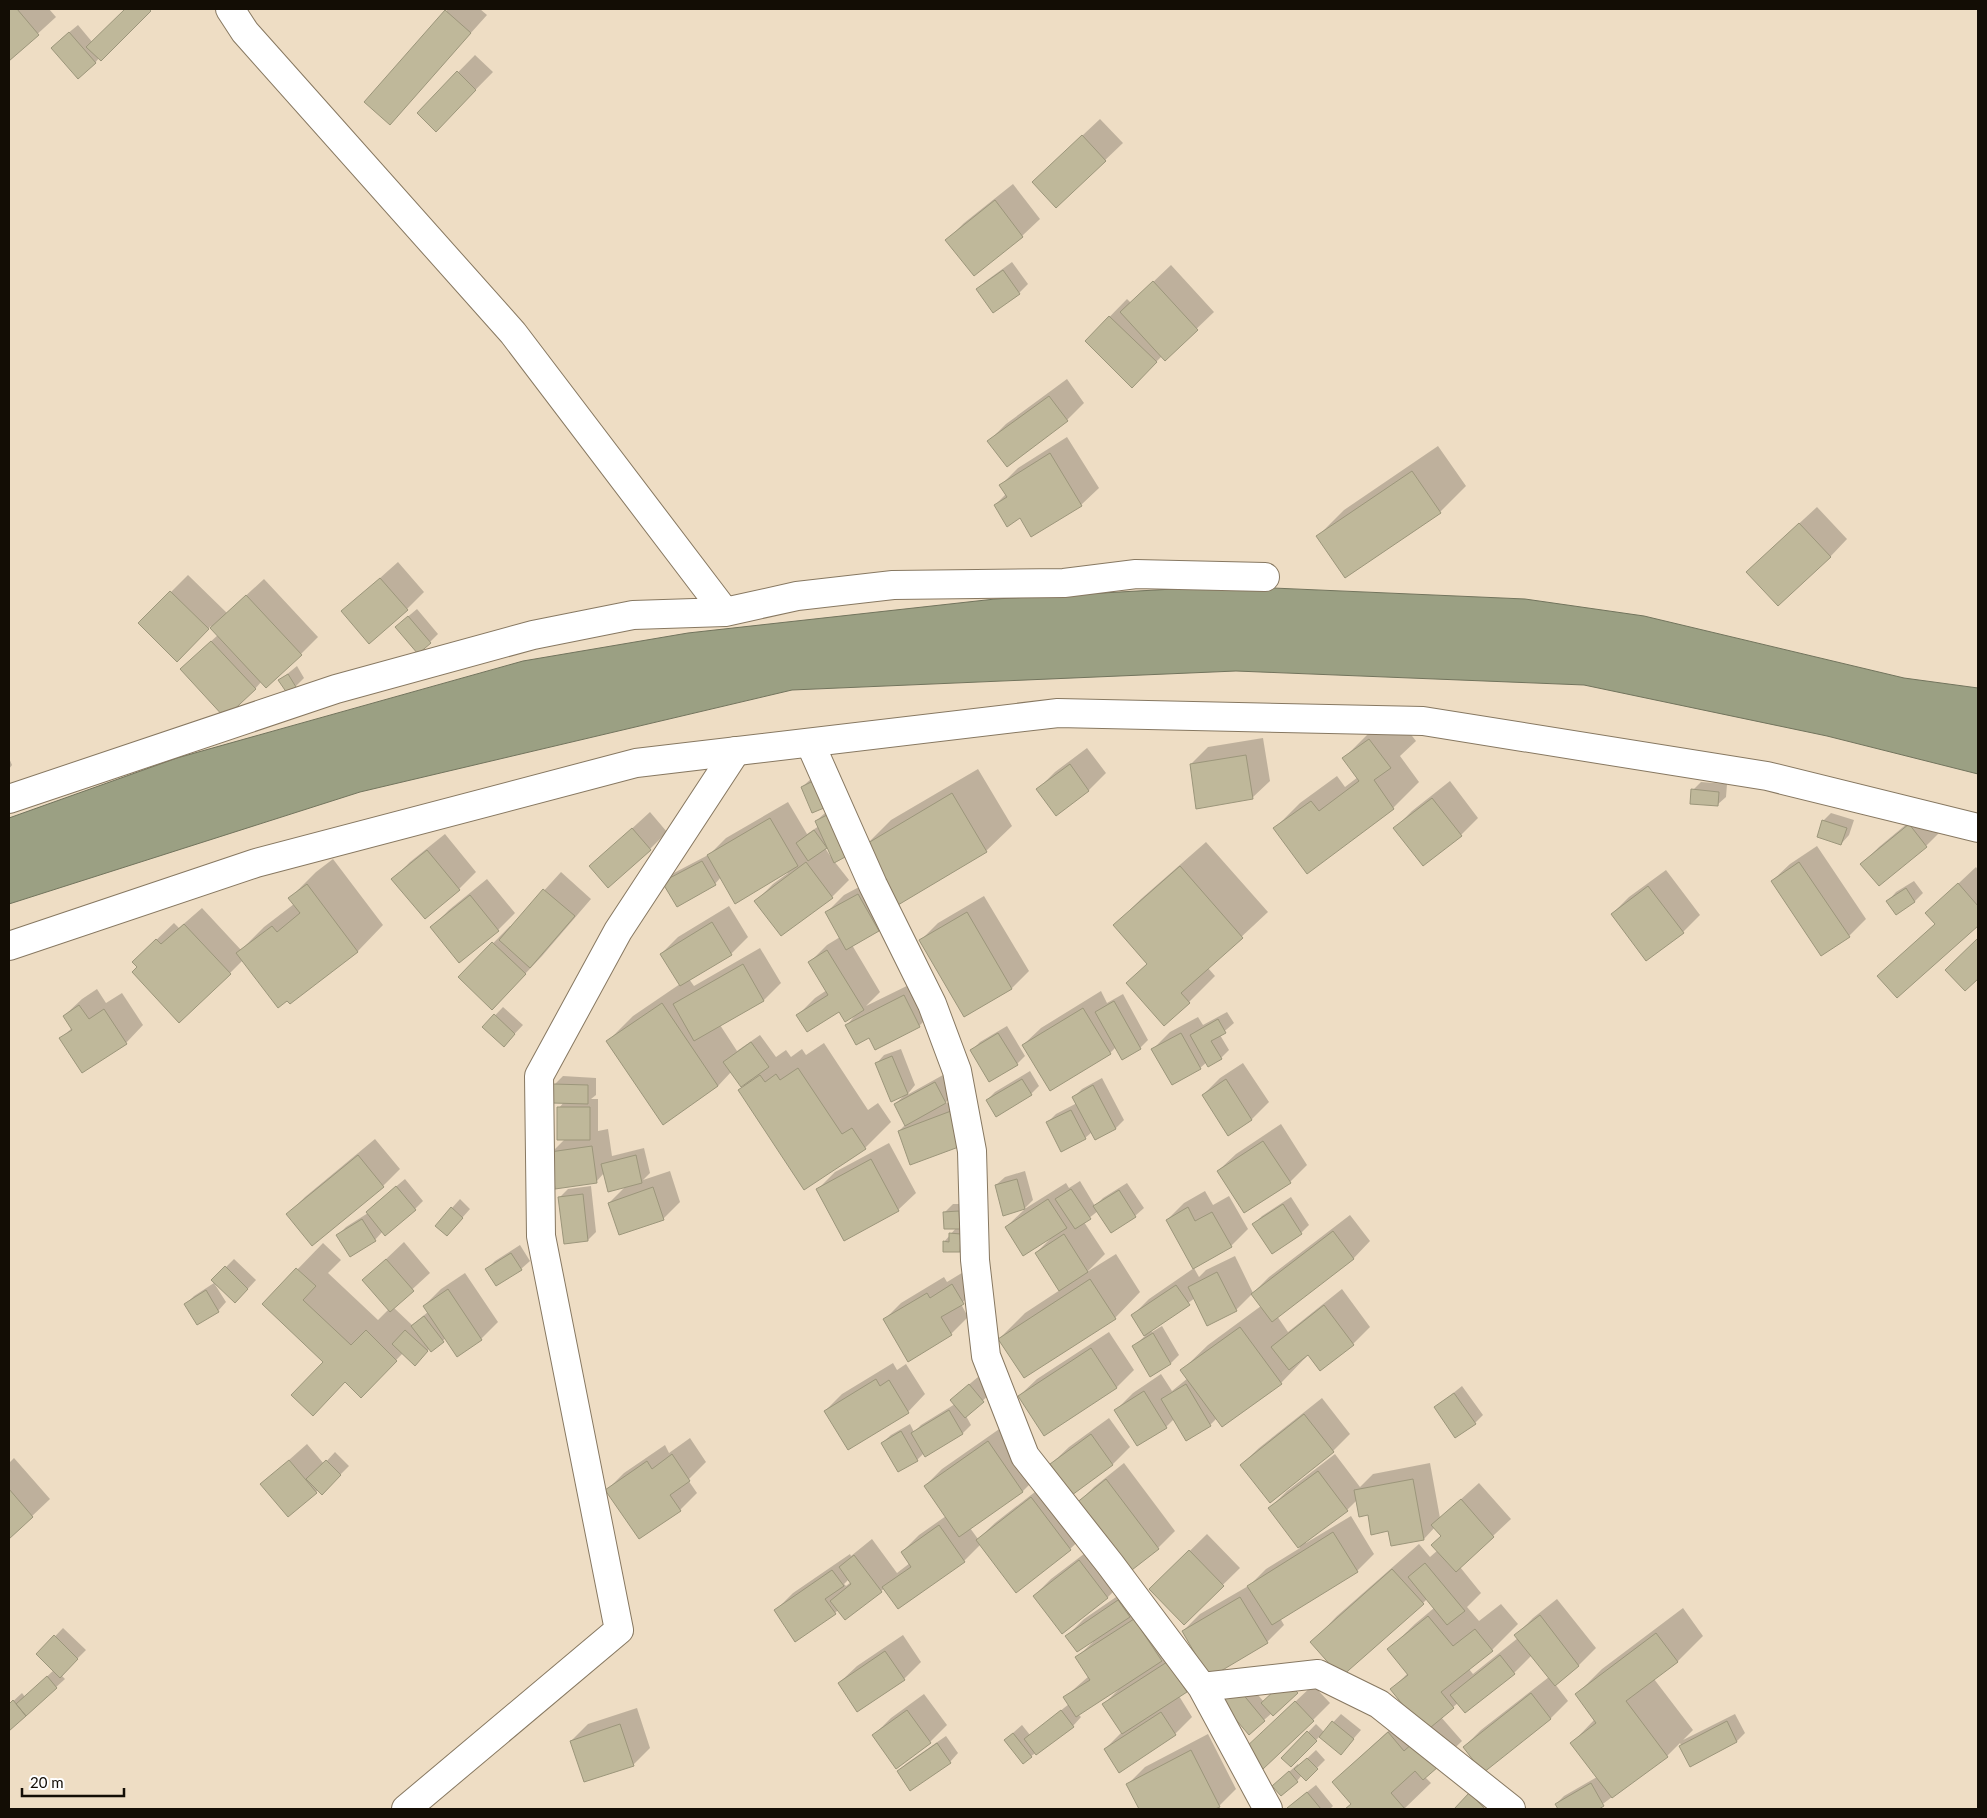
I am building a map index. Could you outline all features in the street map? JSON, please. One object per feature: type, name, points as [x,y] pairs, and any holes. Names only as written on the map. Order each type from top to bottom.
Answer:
[{"type":"street","points":[[230,9],[245,32],[513,333],[725,612]]},
{"type":"street","points":[[9,798],[336,689],[533,635],[633,615],[725,612],[797,596],[894,585],[1064,583],[1136,574],[1265,577]]},
{"type":"street","points":[[9,946],[256,863],[636,763],[1058,713],[1423,721],[1767,776],[1978,828]]},
{"type":"street","points":[[810,743],[873,885],[932,1004],[957,1071],[972,1151],[975,1260],[986,1356],[1025,1456],[1110,1564],[1202,1687],[1268,1809]]},
{"type":"street","points":[[406,1809],[619,1630],[541,1236],[539,1076],[618,931],[736,751]]},
{"type":"street","points":[[1202,1687],[1318,1674],[1379,1704],[1511,1809]]},
{"type":"shaded area","points":[[1227,586],[1525,599],[1644,616],[1904,678],[1978,688],[1978,774],[1827,736],[1584,685],[1236,671],[792,690],[360,792],[9,904],[9,818],[177,758],[523,661],[688,633],[995,599]]},
{"type":"building","points":[[9,9],[17,9],[39,35],[9,61]]},
{"type":"building","points":[[125,9],[149,9],[151,11],[101,61],[86,47]]},
{"type":"building","points":[[445,10],[471,33],[390,125],[364,102]]},
{"type":"building","points":[[69,32],[96,63],[78,79],[51,48]]},
{"type":"building","points":[[457,71],[476,90],[436,132],[417,113]]},
{"type":"building","points":[[1082,135],[1106,161],[1056,208],[1032,182]]},
{"type":"building","points":[[995,200],[1023,237],[974,276],[945,240]]},
{"type":"building","points":[[1003,270],[1020,294],[993,313],[976,289]]},
{"type":"building","points":[[1153,281],[1198,330],[1165,361],[1120,312]]},
{"type":"building","points":[[1109,316],[1157,362],[1132,388],[1085,341]]},
{"type":"building","points":[[1049,396],[1068,421],[1007,467],[987,441]]},
{"type":"building","points":[[1050,453],[1082,506],[1031,537],[1020,518],[1007,527],[994,505],[1007,497],[999,485]]},
{"type":"building","points":[[1412,471],[1441,513],[1345,578],[1316,536]]},
{"type":"building","points":[[1799,523],[1831,557],[1778,606],[1746,572]]},
{"type":"building","points":[[380,578],[408,610],[369,644],[341,611]]},
{"type":"building","points":[[170,591],[209,629],[177,662],[138,623]]},
{"type":"building","points":[[246,595],[302,655],[266,688],[210,628]]},
{"type":"building","points":[[408,616],[431,643],[418,654],[395,627]]},
{"type":"building","points":[[211,641],[256,689],[225,718],[180,669]]},
{"type":"building","points":[[288,674],[296,687],[287,693],[278,680]]},
{"type":"building","points":[[1369,739],[1391,768],[1374,780],[1394,809],[1307,874],[1273,828],[1311,801],[1319,811],[1359,781],[1342,758]]},
{"type":"building","points":[[1246,755],[1253,799],[1196,809],[1190,764]]},
{"type":"building","points":[[1070,764],[1089,791],[1056,816],[1036,789]]},
{"type":"building","points":[[813,781],[824,808],[812,813],[801,787]]},
{"type":"building","points":[[1691,789],[1719,792],[1718,806],[1690,804]]},
{"type":"building","points":[[952,793],[987,852],[898,905],[863,846]]},
{"type":"building","points":[[1432,798],[1462,836],[1423,866],[1393,828]]},
{"type":"building","points":[[829,814],[847,856],[834,863],[815,821]]},
{"type":"building","points":[[770,818],[798,866],[735,904],[707,855]]},
{"type":"building","points":[[1822,820],[1847,828],[1841,845],[1817,837]]},
{"type":"building","points":[[1909,824],[1927,847],[1879,886],[1860,864]]},
{"type":"building","points":[[632,828],[651,850],[608,888],[589,866]]},
{"type":"building","points":[[814,830],[827,848],[808,861],[796,843]]},
{"type":"building","points":[[427,850],[460,890],[425,919],[391,879]]},
{"type":"building","points":[[702,861],[716,885],[677,907],[662,882]]},
{"type":"building","points":[[806,862],[833,898],[781,936],[754,901]]},
{"type":"building","points":[[1799,862],[1850,937],[1821,956],[1771,881]]},
{"type":"building","points":[[1180,866],[1243,938],[1181,993],[1190,1003],[1164,1026],[1126,983],[1147,964],[1113,925]]},
{"type":"building","points":[[1958,883],[1978,906],[1978,926],[1897,998],[1877,976],[1935,924],[1925,913]]},
{"type":"building","points":[[307,884],[358,952],[290,1004],[287,1001],[278,1008],[236,953],[272,926],[277,932],[300,913],[288,898]]},
{"type":"building","points":[[1648,886],[1684,933],[1646,961],[1611,914]]},
{"type":"building","points":[[1906,888],[1915,902],[1896,915],[1886,901]]},
{"type":"building","points":[[543,889],[575,916],[530,968],[499,940]]},
{"type":"building","points":[[858,894],[879,931],[846,950],[825,912]]},
{"type":"building","points":[[470,895],[499,931],[459,963],[430,927]]},
{"type":"building","points":[[967,912],[1012,989],[964,1017],[919,940]]},
{"type":"building","points":[[712,922],[732,955],[680,986],[660,954]]},
{"type":"building","points":[[184,924],[231,974],[179,1023],[132,972],[137,967],[132,962],[156,939],[161,944]]},
{"type":"building","points":[[1978,938],[1978,979],[1965,991],[1945,970]]},
{"type":"building","points":[[492,942],[526,974],[492,1010],[458,977]]},
{"type":"building","points":[[827,950],[864,1010],[845,1022],[839,1012],[807,1032],[796,1015],[828,995],[808,962]]},
{"type":"building","points":[[743,964],[764,1001],[694,1041],[673,1004]]},
{"type":"building","points":[[904,995],[920,1027],[875,1050],[869,1038],[856,1045],[845,1025]]},
{"type":"building","points":[[1114,1001],[1141,1049],[1122,1060],[1095,1012]]},
{"type":"building","points":[[662,1003],[718,1086],[663,1125],[606,1041]]},
{"type":"building","points":[[79,1005],[89,1019],[104,1009],[127,1044],[82,1073],[59,1038],[72,1030],[63,1016]]},
{"type":"building","points":[[1083,1008],[1111,1054],[1050,1091],[1022,1045]]},
{"type":"building","points":[[494,1014],[515,1034],[504,1047],[482,1027]]},
{"type":"building","points":[[1218,1019],[1226,1033],[1211,1041],[1222,1059],[1208,1067],[1190,1035]]},
{"type":"building","points":[[998,1033],[1018,1065],[989,1082],[970,1050]]},
{"type":"building","points":[[1181,1033],[1201,1069],[1172,1085],[1151,1049]]},
{"type":"building","points":[[751,1042],[769,1067],[741,1087],[723,1062]]},
{"type":"building","points":[[892,1056],[908,1094],[891,1102],[875,1063]]},
{"type":"building","points":[[798,1068],[842,1134],[852,1128],[866,1149],[804,1190],[738,1090],[760,1075],[765,1082],[776,1074],[780,1080]]},
{"type":"building","points":[[1022,1079],[1032,1095],[996,1117],[986,1100]]},
{"type":"building","points":[[1226,1079],[1252,1120],[1228,1136],[1202,1095]]},
{"type":"building","points":[[935,1082],[946,1103],[905,1126],[894,1104]]},
{"type":"building","points":[[553,1084],[588,1085],[588,1104],[552,1103]]},
{"type":"building","points":[[1093,1085],[1116,1129],[1095,1140],[1072,1097]]},
{"type":"building","points":[[557,1107],[590,1107],[590,1140],[557,1140]]},
{"type":"building","points":[[1071,1110],[1086,1139],[1061,1152],[1046,1122]]},
{"type":"building","points":[[951,1111],[964,1145],[910,1165],[898,1131]]},
{"type":"building","points":[[1263,1141],[1291,1183],[1244,1213],[1217,1171]]},
{"type":"building","points":[[592,1146],[597,1183],[555,1189],[550,1152]]},
{"type":"building","points":[[358,1155],[384,1187],[312,1246],[286,1214]]},
{"type":"building","points":[[636,1155],[642,1183],[608,1192],[601,1164]]},
{"type":"building","points":[[871,1159],[899,1211],[844,1241],[816,1189]]},
{"type":"building","points":[[1017,1179],[1025,1209],[1003,1216],[995,1185]]},
{"type":"building","points":[[396,1186],[416,1210],[385,1236],[366,1212]]},
{"type":"building","points":[[653,1187],[664,1220],[619,1235],[608,1203]]},
{"type":"building","points":[[1071,1189],[1091,1219],[1075,1229],[1055,1199]]},
{"type":"building","points":[[1119,1190],[1136,1217],[1111,1233],[1093,1206]]},
{"type":"building","points":[[583,1194],[588,1241],[564,1244],[558,1197]]},
{"type":"building","points":[[1048,1199],[1067,1228],[1023,1256],[1005,1227]]},
{"type":"building","points":[[1283,1204],[1302,1234],[1272,1254],[1252,1224]]},
{"type":"building","points":[[451,1207],[463,1218],[447,1236],[435,1226]]},
{"type":"building","points":[[1188,1207],[1195,1221],[1212,1212],[1232,1247],[1193,1269],[1166,1220]]},
{"type":"building","points":[[959,1211],[960,1229],[944,1229],[943,1212]]},
{"type":"building","points":[[362,1219],[376,1241],[350,1257],[336,1235]]},
{"type":"building","points":[[1333,1231],[1354,1259],[1272,1322],[1251,1294]]},
{"type":"building","points":[[949,1233],[961,1234],[960,1252],[943,1252],[943,1241],[949,1242]]},
{"type":"building","points":[[1064,1234],[1088,1272],[1059,1291],[1035,1253]]},
{"type":"building","points":[[511,1253],[522,1270],[496,1286],[485,1269]]},
{"type":"building","points":[[386,1259],[414,1291],[390,1312],[362,1280]]},
{"type":"building","points":[[225,1266],[248,1289],[235,1303],[211,1280]]},
{"type":"building","points":[[296,1268],[316,1286],[303,1300],[351,1345],[366,1330],[397,1361],[361,1398],[345,1382],[313,1416],[291,1395],[323,1362],[262,1304]]},
{"type":"building","points":[[1217,1272],[1237,1311],[1207,1326],[1188,1287]]},
{"type":"building","points":[[1090,1279],[1116,1319],[1024,1378],[998,1339]]},
{"type":"building","points":[[952,1284],[964,1304],[941,1317],[952,1335],[908,1362],[883,1319],[927,1293],[930,1298]]},
{"type":"building","points":[[1176,1285],[1190,1305],[1144,1336],[1131,1315]]},
{"type":"building","points":[[448,1289],[482,1340],[457,1357],[423,1306]]},
{"type":"building","points":[[206,1290],[219,1312],[197,1325],[184,1304]]},
{"type":"building","points":[[1324,1305],[1354,1345],[1320,1371],[1308,1355],[1289,1370],[1271,1347]]},
{"type":"building","points":[[424,1316],[444,1342],[431,1352],[411,1326]]},
{"type":"building","points":[[1240,1327],[1282,1384],[1222,1427],[1180,1370]]},
{"type":"building","points":[[405,1330],[428,1351],[415,1366],[392,1344]]},
{"type":"building","points":[[1153,1333],[1171,1364],[1150,1377],[1132,1346]]},
{"type":"building","points":[[1091,1348],[1117,1388],[1044,1436],[1018,1396]]},
{"type":"building","points":[[876,1379],[880,1386],[889,1380],[909,1413],[848,1450],[824,1411]]},
{"type":"building","points":[[969,1384],[984,1402],[965,1418],[950,1400]]},
{"type":"building","points":[[1186,1384],[1211,1426],[1186,1441],[1161,1399]]},
{"type":"building","points":[[1144,1391],[1167,1428],[1137,1446],[1114,1410]]},
{"type":"building","points":[[1454,1393],[1476,1424],[1455,1438],[1434,1407]]},
{"type":"building","points":[[949,1410],[963,1434],[925,1457],[911,1433]]},
{"type":"building","points":[[1304,1414],[1334,1452],[1270,1503],[1240,1465]]},
{"type":"building","points":[[901,1431],[918,1461],[898,1472],[881,1443]]},
{"type":"building","points":[[1091,1434],[1113,1465],[1072,1495],[1050,1464]]},
{"type":"building","points":[[988,1441],[1023,1492],[959,1537],[924,1486]]},
{"type":"building","points":[[672,1454],[690,1481],[670,1495],[681,1511],[639,1539],[605,1490],[647,1461],[652,1469]]},
{"type":"building","points":[[289,1460],[317,1493],[288,1517],[260,1484]]},
{"type":"building","points":[[326,1460],[341,1475],[322,1495],[306,1479]]},
{"type":"building","points":[[1318,1471],[1348,1511],[1298,1548],[1268,1508]]},
{"type":"building","points":[[1106,1479],[1159,1549],[1128,1573],[1075,1504]]},
{"type":"building","points":[[1413,1479],[1424,1540],[1391,1546],[1388,1531],[1371,1535],[1368,1515],[1359,1517],[1354,1490]]},
{"type":"building","points":[[9,1489],[33,1517],[9,1539]]},
{"type":"building","points":[[1031,1497],[1071,1550],[1016,1593],[976,1540]]},
{"type":"building","points":[[1461,1499],[1494,1537],[1456,1572],[1431,1545],[1441,1536],[1431,1525]]},
{"type":"building","points":[[939,1525],[965,1562],[898,1609],[882,1587],[911,1567],[901,1552]]},
{"type":"building","points":[[1333,1532],[1358,1572],[1272,1625],[1247,1586]]},
{"type":"building","points":[[1189,1550],[1224,1586],[1184,1625],[1149,1589]]},
{"type":"building","points":[[854,1555],[882,1592],[845,1620],[830,1601],[851,1584],[839,1567]]},
{"type":"building","points":[[1079,1560],[1108,1598],[1062,1634],[1033,1596]]},
{"type":"building","points":[[1425,1563],[1465,1611],[1447,1625],[1408,1577]]},
{"type":"building","points":[[1392,1569],[1424,1604],[1341,1677],[1310,1642]]},
{"type":"building","points":[[832,1570],[844,1586],[825,1599],[836,1614],[795,1642],[774,1610]]},
{"type":"building","points":[[1240,1597],[1268,1643],[1209,1678],[1182,1631]]},
{"type":"building","points":[[1118,1600],[1130,1617],[1077,1652],[1065,1636]]},
{"type":"building","points":[[1540,1615],[1579,1666],[1555,1686],[1514,1635]]},
{"type":"building","points":[[1428,1616],[1453,1646],[1475,1629],[1493,1651],[1441,1692],[1454,1708],[1425,1732],[1390,1689],[1408,1675],[1387,1649]]},
{"type":"building","points":[[1134,1619],[1162,1661],[1076,1717],[1063,1697],[1090,1680],[1075,1657]]},
{"type":"building","points":[[1656,1633],[1678,1662],[1626,1701],[1668,1757],[1612,1798],[1570,1743],[1596,1723],[1575,1694]]},
{"type":"building","points":[[54,1635],[78,1659],[60,1678],[36,1654]]},
{"type":"building","points":[[885,1651],[905,1680],[857,1712],[838,1683]]},
{"type":"building","points":[[1500,1655],[1515,1674],[1465,1713],[1450,1695]]},
{"type":"building","points":[[1167,1662],[1187,1692],[1122,1734],[1102,1704]]},
{"type":"building","points":[[47,1676],[57,1688],[26,1716],[16,1704]]},
{"type":"building","points":[[1286,1680],[1298,1693],[1273,1716],[1261,1703]]},
{"type":"building","points":[[1237,1687],[1265,1721],[1249,1735],[1220,1701]]},
{"type":"building","points":[[1531,1693],[1551,1719],[1483,1773],[1463,1747]]},
{"type":"building","points":[[13,1700],[26,1716],[9,1731],[9,1704]]},
{"type":"building","points":[[1295,1701],[1314,1721],[1263,1769],[1244,1749]]},
{"type":"building","points":[[907,1710],[931,1743],[896,1769],[872,1735]]},
{"type":"building","points":[[1061,1710],[1074,1727],[1036,1755],[1024,1739]]},
{"type":"building","points":[[1161,1712],[1176,1735],[1119,1773],[1104,1749]]},
{"type":"building","points":[[1332,1721],[1354,1739],[1341,1755],[1319,1737]]},
{"type":"building","points":[[1727,1721],[1737,1742],[1690,1767],[1679,1746]]},
{"type":"building","points":[[620,1724],[634,1766],[584,1782],[570,1741]]},
{"type":"building","points":[[1307,1731],[1317,1741],[1291,1767],[1281,1758]]},
{"type":"building","points":[[1388,1732],[1404,1751],[1414,1742],[1438,1767],[1423,1780],[1415,1771],[1391,1793],[1405,1809],[1345,1809],[1351,1804],[1332,1782]]},
{"type":"building","points":[[1013,1733],[1032,1757],[1023,1764],[1004,1740]]},
{"type":"building","points":[[937,1743],[951,1763],[910,1791],[897,1771]]},
{"type":"building","points":[[1191,1750],[1220,1807],[1215,1809],[1139,1809],[1126,1784]]},
{"type":"building","points":[[1307,1758],[1318,1769],[1306,1781],[1294,1769]]},
{"type":"building","points":[[1289,1771],[1298,1782],[1281,1796],[1272,1786]]},
{"type":"building","points":[[1591,1783],[1604,1806],[1599,1809],[1558,1809],[1555,1804]]},
{"type":"building","points":[[1307,1792],[1321,1809],[1287,1808]]},
{"type":"building","points":[[1469,1793],[1485,1809],[1454,1809]]}]
